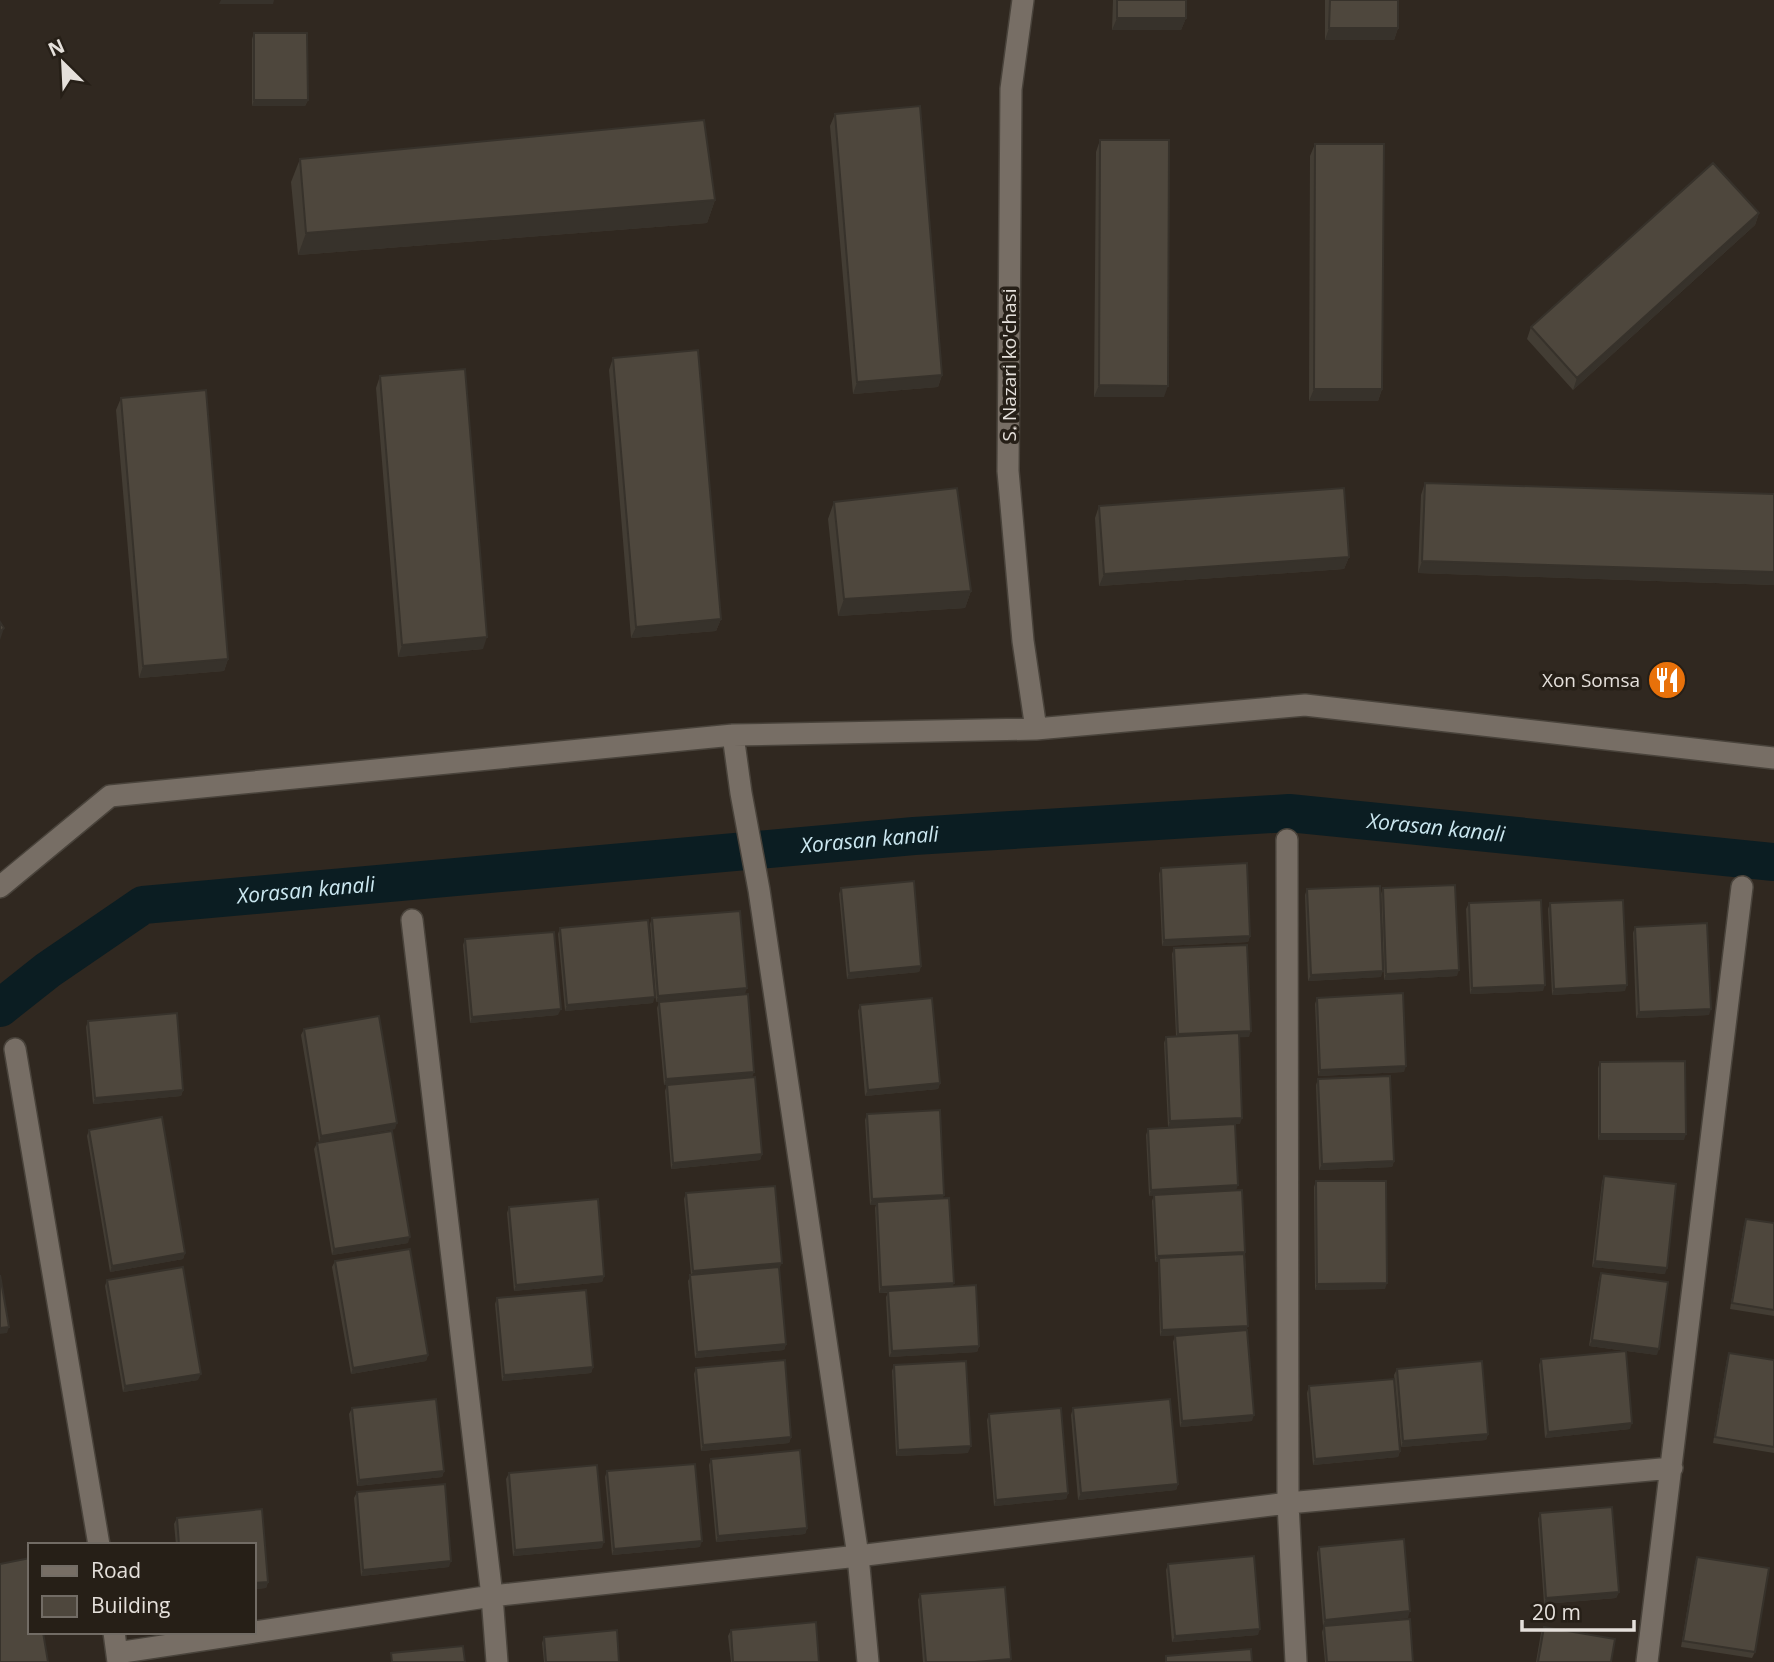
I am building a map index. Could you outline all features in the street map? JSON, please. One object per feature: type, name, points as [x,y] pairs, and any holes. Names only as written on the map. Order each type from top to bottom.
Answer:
[{"type":"street","name":"S. Nazari ko'chasi","points":[[1023,0],[1011,89],[1008,471],[1023,641],[1036,729]]},
{"type":"street","points":[[0,887],[110,796],[733,735],[1036,729],[1305,705],[1774,758]]},
{"type":"street","points":[[733,735],[759,890],[858,1556],[867,1662]]},
{"type":"street","points":[[1287,840],[1288,1503],[1296,1662]]},
{"type":"street","points":[[1647,1662],[1742,887]]},
{"type":"street","points":[[412,920],[492,1596],[497,1662]]},
{"type":"street","points":[[15,1049],[99,1543]]},
{"type":"street","points":[[256,1629],[492,1596],[858,1556],[1288,1503],[1672,1468]]},
{"type":"street","points":[[116,1649],[222,1634]]},
{"type":"building","points":[[1117,0],[1186,0],[1186,18],[1117,18]]},
{"type":"building","points":[[1330,0],[1398,0],[1398,28],[1329,28]]},
{"type":"building","points":[[254,33],[307,33],[308,100],[254,100]]},
{"type":"building","points":[[920,106],[942,375],[857,382],[835,114]]},
{"type":"building","points":[[704,120],[715,200],[306,233],[300,159]]},
{"type":"building","points":[[1100,140],[1169,140],[1168,386],[1099,385]]},
{"type":"building","points":[[1315,144],[1384,144],[1382,389],[1314,389]]},
{"type":"building","points":[[1713,163],[1759,213],[1577,378],[1531,327]]},
{"type":"building","points":[[698,350],[721,619],[636,627],[613,358]]},
{"type":"building","points":[[465,369],[487,637],[402,645],[380,376]]},
{"type":"building","points":[[206,390],[228,659],[143,666],[121,398]]},
{"type":"building","points":[[1425,483],[1774,494],[1774,572],[1422,561]]},
{"type":"building","points":[[957,488],[971,591],[844,599],[834,502]]},
{"type":"building","points":[[1344,488],[1349,557],[1104,574],[1099,506]]},
{"type":"building","points":[[1247,863],[1250,936],[1164,940],[1161,868]]},
{"type":"building","points":[[914,881],[921,966],[849,973],[841,888]]},
{"type":"building","points":[[1455,885],[1459,970],[1386,974],[1383,888]]},
{"type":"building","points":[[1380,886],[1383,971],[1311,975],[1307,889]]},
{"type":"building","points":[[1541,900],[1545,985],[1472,988],[1469,903]]},
{"type":"building","points":[[1623,900],[1627,985],[1554,989],[1550,903]]},
{"type":"building","points":[[740,911],[747,988],[658,996],[652,918]]},
{"type":"building","points":[[648,920],[655,997],[567,1005],[560,928]]},
{"type":"building","points":[[1707,923],[1711,1009],[1639,1012],[1635,927]]},
{"type":"building","points":[[554,932],[561,1009],[472,1017],[465,939]]},
{"type":"building","points":[[1247,945],[1251,1031],[1178,1034],[1174,948]]},
{"type":"building","points":[[1403,993],[1406,1066],[1320,1070],[1317,998]]},
{"type":"building","points":[[748,994],[754,1072],[666,1079],[659,1002]]},
{"type":"building","points":[[932,998],[940,1083],[868,1090],[860,1005]]},
{"type":"building","points":[[177,1013],[183,1090],[95,1098],[88,1021]]},
{"type":"building","points":[[379,1016],[397,1123],[321,1136],[304,1029]]},
{"type":"building","points":[[1239,1033],[1242,1118],[1170,1121],[1166,1037]]},
{"type":"building","points":[[1685,1061],[1686,1134],[1600,1134],[1600,1062]]},
{"type":"building","points":[[1390,1076],[1394,1161],[1322,1164],[1318,1079]]},
{"type":"building","points":[[755,1077],[762,1154],[673,1163],[667,1085]]},
{"type":"building","points":[[940,1110],[944,1195],[872,1199],[867,1114]]},
{"type":"building","points":[[162,1117],[185,1253],[112,1266],[89,1130]]},
{"type":"building","points":[[1235,1124],[1238,1185],[1151,1190],[1148,1129]]},
{"type":"building","points":[[392,1131],[410,1237],[334,1249],[317,1143]]},
{"type":"building","points":[[1604,1176],[1676,1184],[1667,1268],[1595,1261]]},
{"type":"building","points":[[1316,1181],[1386,1181],[1387,1283],[1317,1284]]},
{"type":"building","points":[[775,1186],[782,1263],[693,1271],[686,1193]]},
{"type":"building","points":[[1242,1190],[1245,1252],[1157,1256],[1154,1195]]},
{"type":"building","points":[[949,1198],[954,1283],[881,1287],[877,1202]]},
{"type":"building","points":[[598,1199],[604,1276],[516,1285],[509,1207]]},
{"type":"building","points":[[1746,1219],[1774,1223],[1774,1310],[1732,1303]]},
{"type":"building","points":[[410,1249],[428,1355],[353,1368],[335,1261]]},
{"type":"building","points":[[1244,1254],[1248,1326],[1162,1330],[1159,1258]]},
{"type":"building","points":[[183,1267],[201,1374],[125,1386],[107,1280]]},
{"type":"building","points":[[779,1267],[786,1344],[697,1352],[690,1275]]},
{"type":"building","points":[[1601,1273],[1668,1282],[1659,1349],[1592,1340]]},
{"type":"building","points":[[0,1275],[9,1327],[0,1328]]},
{"type":"building","points":[[976,1285],[979,1346],[892,1351],[888,1291]]},
{"type":"building","points":[[586,1290],[593,1367],[504,1375],[497,1298]]},
{"type":"building","points":[[1247,1330],[1254,1415],[1182,1421],[1175,1336]]},
{"type":"building","points":[[1626,1351],[1632,1423],[1548,1432],[1541,1359]]},
{"type":"building","points":[[1729,1353],[1774,1360],[1774,1447],[1715,1437]]},
{"type":"building","points":[[785,1360],[791,1437],[703,1445],[696,1368]]},
{"type":"building","points":[[966,1361],[971,1446],[898,1450],[894,1365]]},
{"type":"building","points":[[1482,1361],[1488,1434],[1403,1441],[1397,1369]]},
{"type":"building","points":[[1394,1379],[1400,1451],[1315,1459],[1309,1386]]},
{"type":"building","points":[[436,1399],[444,1471],[359,1480],[352,1408]]},
{"type":"building","points":[[1170,1399],[1178,1484],[1081,1493],[1073,1408]]},
{"type":"building","points":[[1061,1408],[1068,1493],[996,1500],[989,1414]]},
{"type":"building","points":[[800,1450],[807,1528],[718,1536],[711,1459]]},
{"type":"building","points":[[695,1464],[702,1541],[614,1549],[607,1471]]},
{"type":"building","points":[[597,1465],[604,1542],[515,1550],[509,1473]]},
{"type":"building","points":[[445,1484],[451,1561],[363,1570],[357,1492]]},
{"type":"building","points":[[1612,1507],[1619,1592],[1546,1598],[1540,1513]]},
{"type":"building","points":[[262,1509],[268,1582],[256,1583],[256,1543],[179,1543],[177,1518]]},
{"type":"building","points":[[1404,1539],[1410,1611],[1325,1620],[1319,1547]]},
{"type":"building","points":[[1254,1556],[1260,1629],[1175,1636],[1168,1564]]},
{"type":"building","points":[[1697,1557],[1769,1568],[1755,1652],[1683,1641]]},
{"type":"building","points":[[28,1558],[28,1634],[43,1634],[48,1662],[0,1662],[0,1564]]},
{"type":"building","points":[[1005,1587],[1011,1659],[926,1662],[920,1594]]},
{"type":"building","points":[[1410,1619],[1413,1662],[1327,1662],[1324,1626]]},
{"type":"building","points":[[816,1622],[819,1662],[733,1662],[731,1630]]},
{"type":"building","points":[[1544,1627],[1615,1639],[1611,1662],[1538,1662]]},
{"type":"building","points":[[617,1630],[619,1662],[546,1662],[544,1637]]},
{"type":"building","points":[[463,1646],[465,1662],[392,1662],[391,1653]]},
{"type":"building","points":[[1251,1649],[1252,1662],[1166,1662],[1166,1656]]},
{"type":"waterway","name":"Xorasan kanali","points":[[0,1008],[48,970],[143,905],[914,836],[1289,813],[1774,862]]},
{"type":"place","name":"Xon Somsa","points":[[1667,680]]}]
